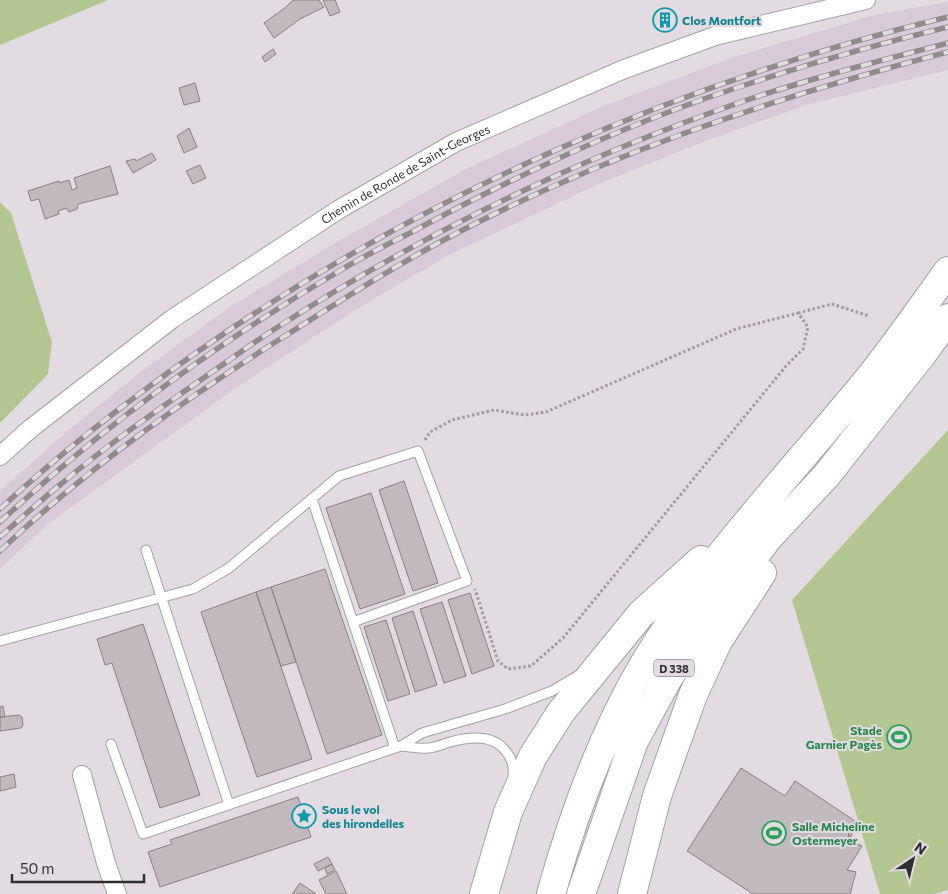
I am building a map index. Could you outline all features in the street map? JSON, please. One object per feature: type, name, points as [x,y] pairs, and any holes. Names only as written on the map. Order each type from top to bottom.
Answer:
[{"type":"highway","name":"D 338","points":[[551,894],[566,841],[608,732],[639,673],[682,605],[757,511],[870,376],[948,271]]},
{"type":"highway","name":"D 338","points":[[581,894],[634,741],[667,680],[702,622],[770,537],[826,476],[924,352],[948,318]]},
{"type":"highway","name":"D 338","points":[[632,894],[657,796],[693,696],[718,641],[826,476]]},
{"type":"highway","name":"D 338","points":[[487,884],[508,812],[533,756],[561,712],[641,614],[757,511]]},
{"type":"street","name":"Chemin de Ronde de Saint-Georges","points":[[0,456],[30,428],[172,319],[338,210],[456,142],[622,70],[715,36],[866,0]]},
{"type":"street","points":[[82,775],[106,863],[117,894]]},
{"type":"lane","points":[[0,641],[193,590],[229,568],[340,476],[418,451],[467,581],[353,622]]},
{"type":"lane","points":[[312,499],[353,622],[398,747]]},
{"type":"lane","points":[[146,550],[229,805]]},
{"type":"lane","points":[[111,744],[143,834],[398,747],[422,733],[506,709],[552,691],[575,677],[622,636]]},
{"type":"lane","points":[[398,747],[428,748],[451,741],[482,738],[493,741],[503,747],[510,757],[514,768],[511,784],[495,832],[487,884]]},
{"type":"path","points":[[418,451],[430,432],[452,420],[494,410],[525,415],[546,412],[736,328],[832,304],[869,316]]},
{"type":"path","points":[[467,581],[474,588],[498,661],[508,669],[531,666],[563,638],[802,349],[808,327],[798,313]]},
{"type":"shaded area","points":[[948,2],[948,70],[806,105],[703,142],[594,186],[449,255],[360,307],[233,390],[48,524],[0,569],[0,491],[65,433],[143,370],[231,306],[337,242],[464,170],[601,107],[737,56],[878,14]]},
{"type":"green space","points":[[0,0],[108,0],[0,45]]},
{"type":"green space","points":[[0,202],[11,213],[52,342],[48,374],[0,423]]},
{"type":"green space","name":"Stade Garnier Pagès","points":[[948,430],[948,890],[934,894],[880,894],[792,600]]},
{"type":"building","points":[[293,0],[319,0],[324,7],[300,19],[274,38],[264,23]]},
{"type":"building","points":[[323,0],[335,0],[340,12],[330,16]]},
{"type":"building","name":"Clos Montfort","points":[[670,14],[672,22],[661,26],[658,18]]},
{"type":"building","points":[[273,49],[276,54],[265,62],[262,57]]},
{"type":"building","points":[[195,83],[200,101],[184,105],[179,88]]},
{"type":"building","points":[[189,128],[197,147],[184,153],[177,136]]},
{"type":"building","points":[[152,153],[156,160],[133,173],[126,161],[135,159],[136,161]]},
{"type":"building","points":[[200,165],[206,178],[193,184],[186,171]]},
{"type":"building","points":[[110,166],[118,194],[78,204],[77,209],[69,212],[66,208],[58,211],[59,214],[45,219],[39,199],[31,201],[28,191],[59,181],[59,183],[69,180],[72,190],[77,188],[74,178]]},
{"type":"building","points":[[404,481],[438,583],[413,591],[379,490]]},
{"type":"building","points":[[371,493],[405,594],[360,609],[326,508]]},
{"type":"building","points":[[325,569],[382,735],[327,754],[271,587]]},
{"type":"building","points":[[271,587],[296,662],[281,666],[256,592]]},
{"type":"building","points":[[256,592],[312,759],[257,777],[201,612]]},
{"type":"building","points":[[470,593],[494,666],[472,674],[448,600]]},
{"type":"building","points":[[442,602],[466,676],[444,683],[420,609]]},
{"type":"building","points":[[413,611],[437,685],[415,692],[392,618]]},
{"type":"building","points":[[386,620],[410,694],[388,701],[364,627]]},
{"type":"building","points":[[143,624],[200,795],[160,808],[112,663],[105,665],[97,639]]},
{"type":"building","points":[[3,706],[5,717],[0,717],[0,707]]},
{"type":"building","points":[[19,715],[22,717],[23,725],[21,728],[0,731],[0,717]]},
{"type":"building","name":"Salle Micheline Ostermeyer","points":[[741,768],[785,796],[795,781],[855,821],[848,831],[850,841],[862,846],[847,870],[856,872],[850,894],[753,894],[687,851]]},
{"type":"building","points":[[14,774],[16,787],[0,791],[0,777]]},
{"type":"building","points":[[298,797],[311,837],[160,887],[148,852],[172,844],[170,840]]},
{"type":"building","points":[[855,821],[850,841],[848,831]]},
{"type":"building","points":[[328,857],[332,864],[318,871],[314,864]]},
{"type":"building","points":[[332,864],[335,870],[327,874],[325,868]]},
{"type":"building","points":[[336,871],[347,894],[326,894],[319,880]]},
{"type":"building","points":[[300,883],[316,894],[292,894]]},
{"type":"railway","points":[[0,509],[97,426],[200,350],[286,293],[375,241],[465,193],[558,149],[653,110],[750,74],[848,44],[948,17]]},
{"type":"railway","points":[[0,522],[119,420],[247,328],[345,267],[492,190],[572,152],[655,117],[791,70],[869,47],[948,27]]},
{"type":"railway","points":[[0,537],[45,497],[96,456],[252,344],[336,291],[448,228],[564,172],[684,123],[795,85],[948,43]]},
{"type":"railway","points":[[0,551],[65,493],[168,414],[240,365],[398,265],[440,242],[562,182],[688,132],[817,89],[948,52]]},
{"type":"place","name":"Clos Montfort","points":[[665,20]]},
{"type":"place","name":"Stade Garnier Pagès","points":[[899,737]]},
{"type":"place","name":"Sous le vol des hirondelles","points":[[304,816]]},
{"type":"place","name":"Salle Micheline Ostermeyer","points":[[774,833]]}]
